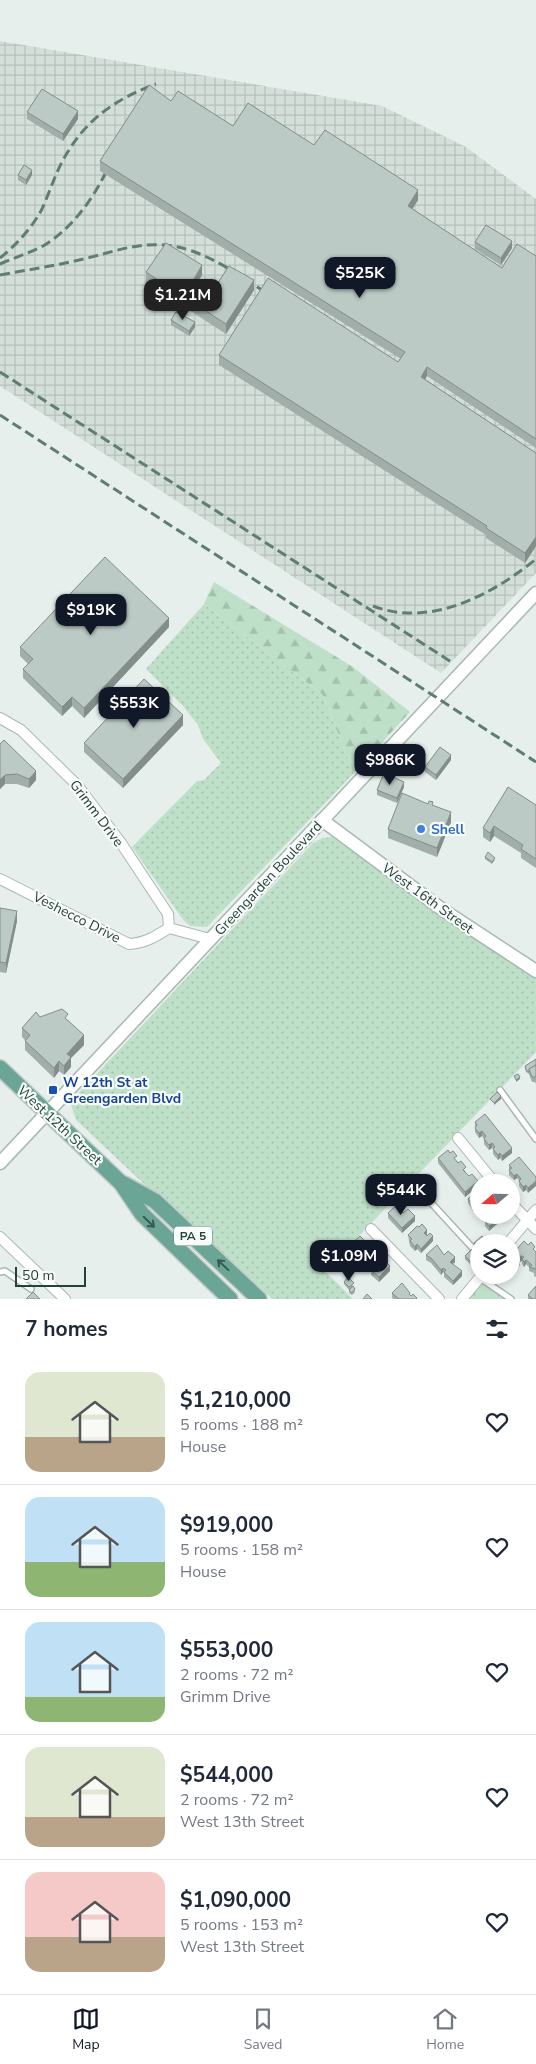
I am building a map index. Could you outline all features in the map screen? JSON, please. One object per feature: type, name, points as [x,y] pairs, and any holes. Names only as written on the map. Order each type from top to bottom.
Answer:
[{"type":"main road","name":"West 12th Street","points":[[0,1068],[120,1182],[142,1214],[230,1299]]},
{"type":"main road","name":"West 12th Street","points":[[120,1182],[155,1201],[259,1299]]},
{"type":"street","name":"Greengarden Boulevard","points":[[0,1163],[536,593]]},
{"type":"street","name":"Grimm Drive","points":[[0,718],[21,730],[78,786],[121,844],[168,914],[169,928]]},
{"type":"street","name":"West 16th Street","points":[[322,820],[443,910],[536,971]]},
{"type":"street","name":"Veshecco Drive","points":[[0,879],[129,944],[153,939],[169,928]]},
{"type":"street","points":[[169,928],[210,939]]},
{"type":"street","points":[[458,1138],[487,1174]]},
{"type":"street","points":[[516,1234],[536,1210]]},
{"type":"street","points":[[520,1213],[536,1229]]},
{"type":"street","points":[[371,1229],[439,1299]]},
{"type":"street","points":[[0,1237],[65,1299]]},
{"type":"street","points":[[462,1299],[474,1284]]},
{"type":"lane","points":[[500,1090],[536,1139]]},
{"type":"lane","points":[[413,1183],[470,1245]]},
{"type":"lane","points":[[0,1272],[5,1271],[31,1289]]},
{"type":"lane","points":[[491,1284],[511,1299]]},
{"type":"shaded area","points":[[0,41],[382,106],[466,147],[536,199],[536,573],[441,673],[0,386]]},
{"type":"green space","points":[[214,582],[353,667],[410,712],[354,773],[322,694],[204,604]]},
{"type":"green space","points":[[204,604],[322,694],[354,773],[207,927],[190,926],[184,921],[132,847],[197,781],[204,780],[221,763],[203,739],[198,725],[183,706],[146,669]]},
{"type":"green space","points":[[332,837],[438,914],[536,977],[536,1052],[325,1271],[353,1299],[272,1299],[268,1295],[262,1295],[76,1120],[71,1105],[76,1096],[313,843],[322,838]]},
{"type":"green space","points":[[482,1284],[507,1299],[469,1299]]},
{"type":"building","points":[[149,85],[171,101],[178,91],[233,126],[248,103],[314,145],[325,130],[418,190],[408,206],[502,268],[517,244],[536,256],[536,439],[427,367],[421,377],[536,453],[536,537],[525,553],[486,528],[487,526],[219,355],[268,278],[398,362],[405,352],[100,161]]},
{"type":"building","points":[[42,89],[78,111],[63,134],[27,112]]},
{"type":"building","points":[[24,165],[32,170],[26,180],[18,175]]},
{"type":"building","points":[[486,225],[512,241],[501,258],[475,242]]},
{"type":"building","points":[[166,243],[202,265],[194,279],[205,286],[208,283],[213,290],[229,266],[254,280],[226,324],[146,272]]},
{"type":"building","points":[[176,312],[195,322],[189,331],[171,320]]},
{"type":"building","points":[[105,557],[169,618],[84,708],[72,697],[62,707],[23,669],[33,659],[20,647]]},
{"type":"building","points":[[144,679],[183,715],[123,779],[84,743]]},
{"type":"building","points":[[4,740],[36,771],[29,779],[17,774],[5,775],[0,780],[0,744]]},
{"type":"building","points":[[440,747],[451,755],[436,775],[425,767]]},
{"type":"building","points":[[384,773],[404,782],[397,798],[377,790]]},
{"type":"building","points":[[508,787],[536,805],[536,859],[521,849],[523,845],[494,826],[490,833],[483,828]]},
{"type":"building","points":[[402,793],[428,804],[429,801],[433,802],[432,805],[451,812],[437,848],[388,829]]},
{"type":"building","points":[[488,852],[495,858],[492,862],[485,857]]},
{"type":"building","points":[[0,908],[17,911],[6,963],[0,962]]},
{"type":"building","points":[[62,1009],[68,1014],[65,1018],[84,1035],[67,1054],[71,1057],[64,1066],[59,1061],[54,1068],[25,1041],[30,1035],[22,1028],[36,1012],[40,1017]]},
{"type":"building","points":[[536,1059],[536,1065],[529,1069],[529,1072],[526,1070],[525,1066]]},
{"type":"building","points":[[536,1065],[536,1076],[532,1077],[529,1069]]},
{"type":"building","points":[[518,1074],[520,1077],[516,1080],[514,1076]]},
{"type":"building","points":[[497,1092],[501,1096],[494,1103],[490,1099]]},
{"type":"building","points":[[485,1114],[512,1148],[502,1156],[500,1153],[498,1155],[493,1149],[495,1147],[492,1143],[489,1145],[484,1139],[486,1136],[482,1131],[479,1133],[475,1128],[477,1125],[475,1122]]},
{"type":"building","points":[[448,1150],[450,1153],[453,1151],[457,1156],[454,1158],[458,1163],[461,1161],[466,1167],[463,1170],[470,1175],[470,1188],[465,1192],[438,1158]]},
{"type":"building","points":[[519,1157],[536,1177],[536,1181],[528,1188],[526,1185],[523,1187],[520,1182],[520,1174],[512,1174],[509,1170],[512,1168],[509,1165]]},
{"type":"building","points":[[416,1188],[422,1195],[418,1198],[412,1191]]},
{"type":"building","points":[[425,1199],[428,1203],[424,1206],[421,1203]]},
{"type":"building","points":[[399,1203],[401,1206],[399,1207],[400,1210],[403,1213],[408,1209],[415,1216],[402,1228],[388,1213]]},
{"type":"building","points":[[422,1224],[427,1230],[424,1233],[427,1236],[430,1233],[433,1236],[421,1249],[417,1244],[415,1247],[408,1235],[417,1226],[419,1227]]},
{"type":"building","points":[[360,1236],[366,1242],[356,1255],[348,1247]]},
{"type":"building","points":[[524,1241],[528,1245],[531,1242],[535,1247],[533,1249],[536,1252],[536,1269],[529,1267],[532,1265],[526,1260],[524,1262],[522,1259],[524,1257],[520,1257],[520,1246]]},
{"type":"building","points":[[437,1245],[444,1255],[448,1251],[455,1257],[450,1262],[462,1271],[453,1281],[444,1272],[446,1270],[443,1268],[441,1270],[426,1255]]},
{"type":"building","points":[[372,1248],[379,1255],[368,1267],[360,1259]]},
{"type":"building","points":[[470,1251],[470,1261],[465,1256]]},
{"type":"building","points":[[383,1259],[390,1266],[379,1277],[371,1270]]},
{"type":"building","points":[[348,1277],[354,1283],[349,1287],[344,1282]]},
{"type":"building","points":[[402,1283],[409,1294],[411,1296],[413,1294],[416,1299],[399,1299],[392,1293]]},
{"type":"building","points":[[353,1286],[355,1289],[352,1293],[349,1290]]},
{"type":"building","points":[[536,1286],[536,1299],[533,1299],[528,1295]]},
{"type":"building","points":[[33,1292],[40,1299],[26,1299]]},
{"type":"building","points":[[367,1294],[372,1299],[363,1299]]},
{"type":"railway","points":[[0,258],[23,236],[38,216],[58,171],[77,138],[106,110],[130,95],[156,84]]},
{"type":"railway","points":[[0,264],[43,246],[62,232],[86,205],[105,174]]},
{"type":"railway","points":[[0,275],[69,262],[121,249],[162,245],[192,251],[211,259],[265,292]]},
{"type":"railway","points":[[0,372],[453,663]]},
{"type":"railway","points":[[0,415],[536,762]]},
{"type":"railway","points":[[373,606],[395,612],[416,613],[438,610],[459,604],[500,585],[536,559]]},
{"type":"place","name":"Shell","points":[[421,829]]},
{"type":"place","name":"W 12th St at Greengarden Blvd","points":[[53,1090]]}]
